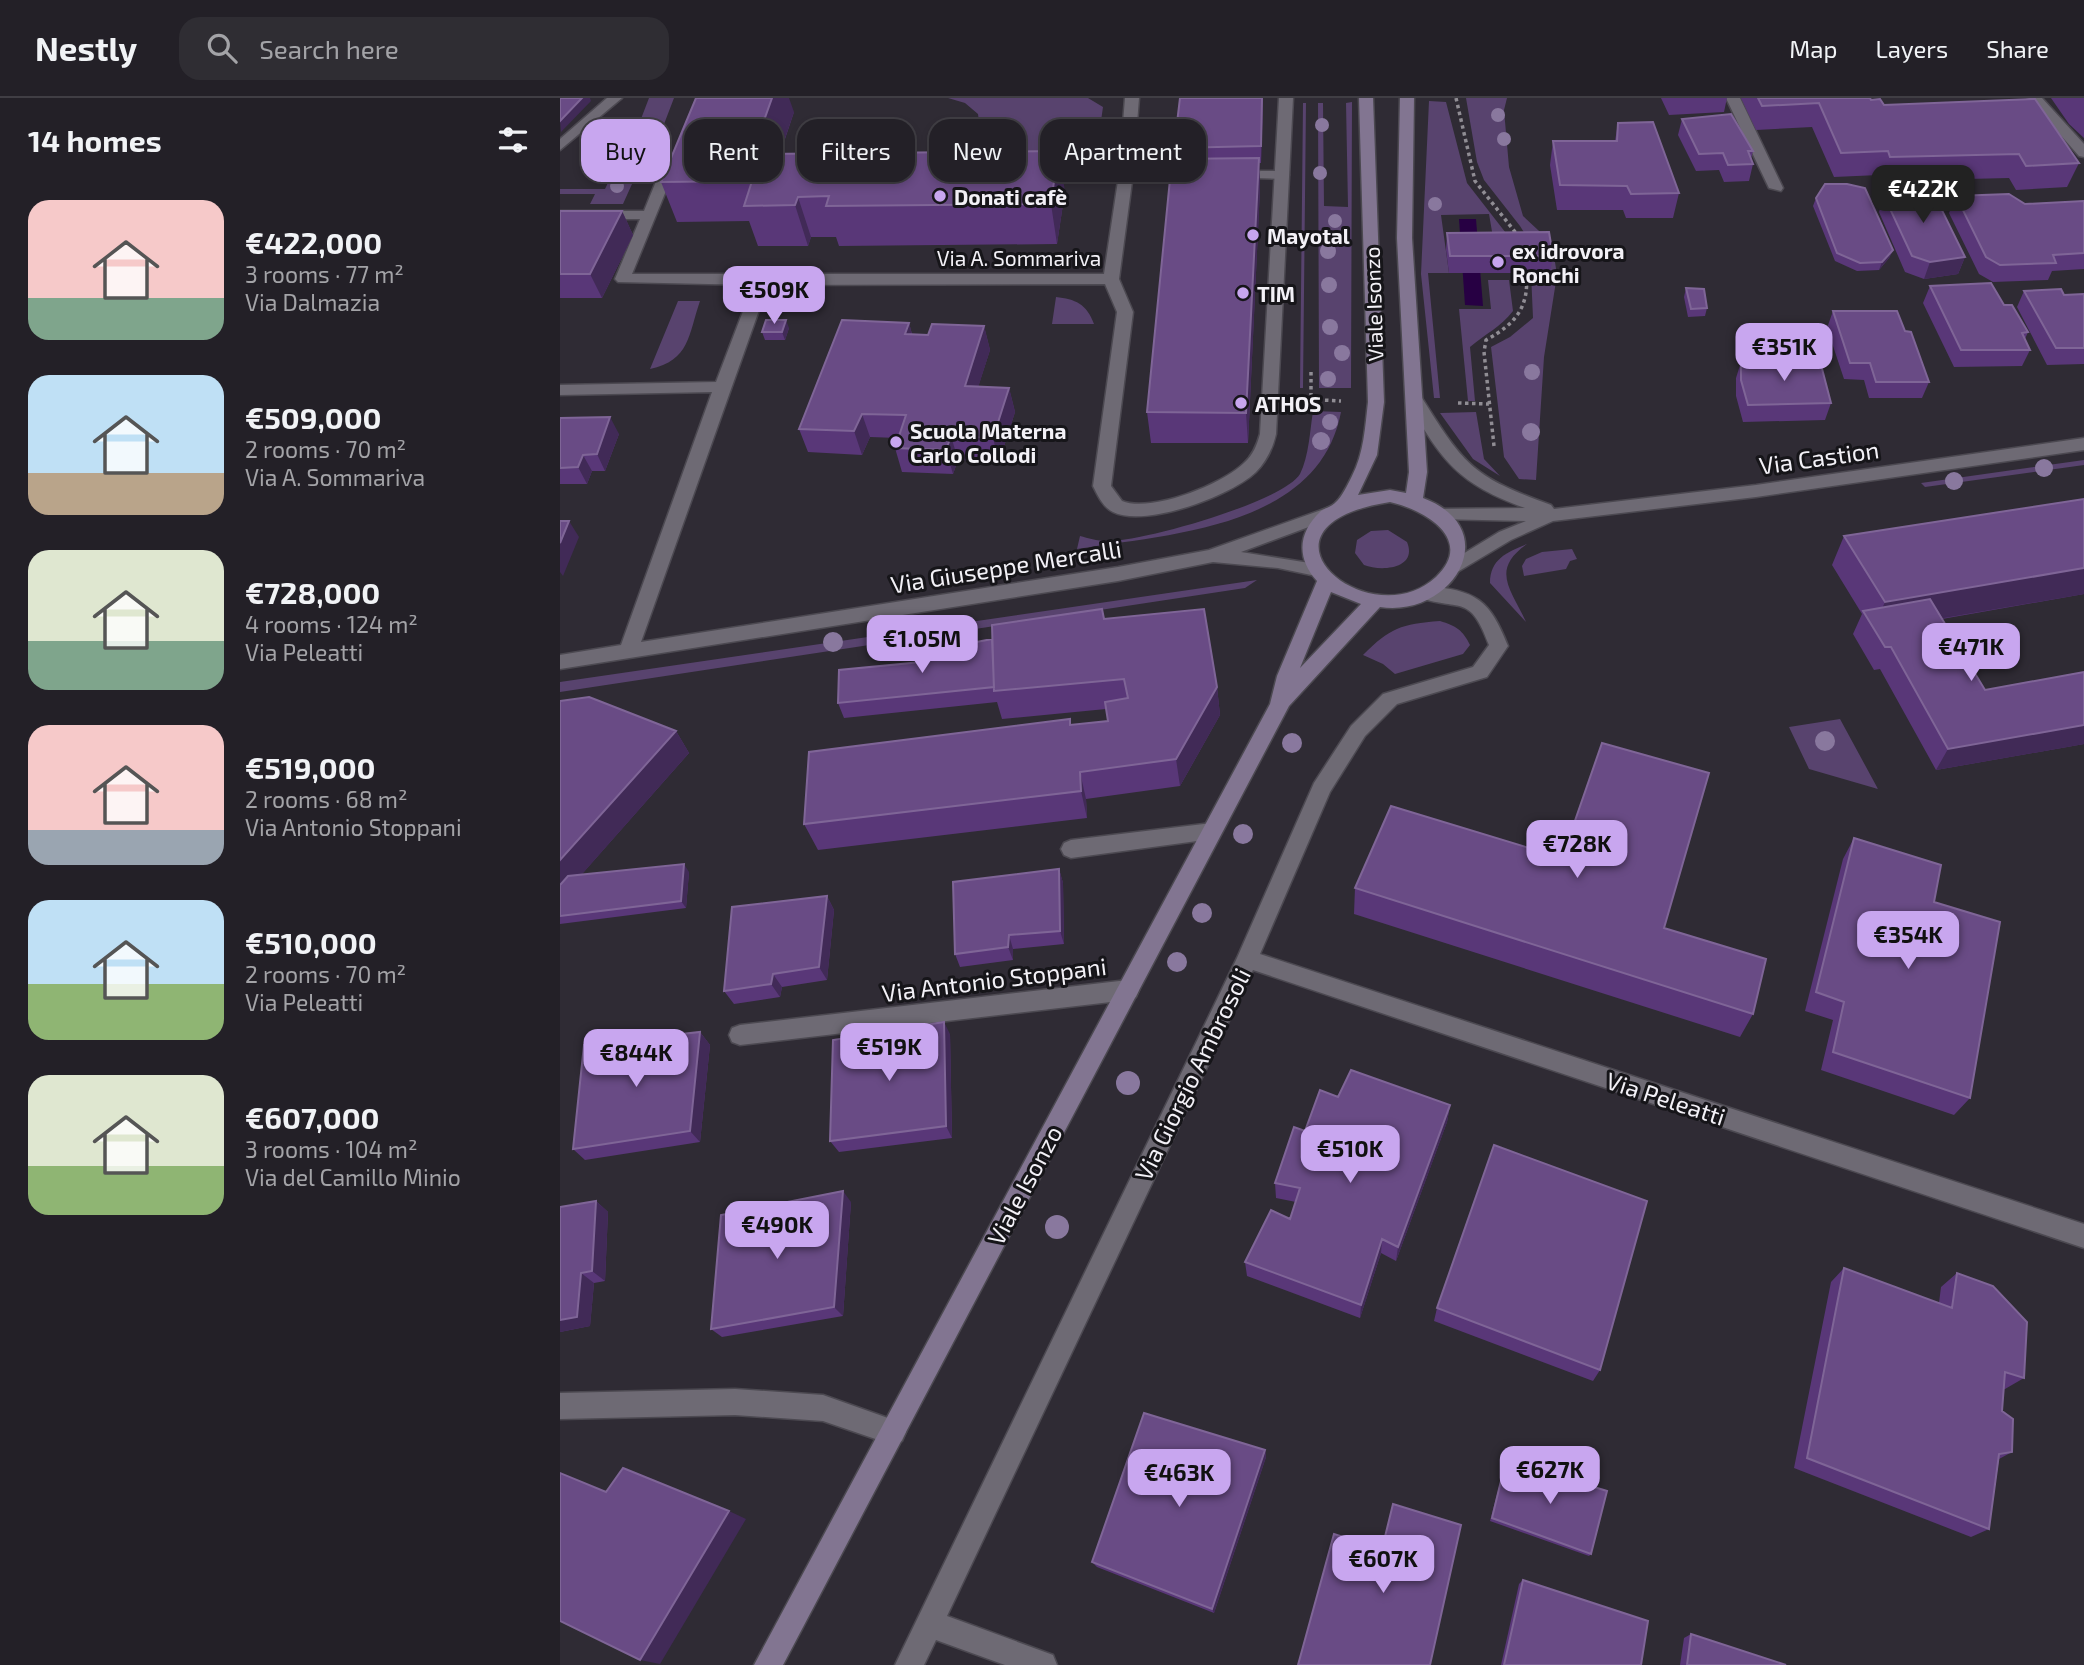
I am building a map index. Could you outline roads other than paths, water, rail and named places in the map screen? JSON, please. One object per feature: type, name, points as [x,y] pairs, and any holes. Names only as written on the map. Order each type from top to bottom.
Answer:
[{"type":"main road","name":"Viale Isonzo","points":[[1344,503],[1365,473],[1371,450],[1376,402],[1366,98]]},
{"type":"main road","name":"Viale Isonzo","points":[[1407,98],[1404,135],[1406,261],[1418,472],[1414,501]]},
{"type":"main road","name":"Viale Isonzo","points":[[1280,704],[1321,575],[1310,556],[1310,540],[1315,526],[1327,514],[1344,503],[1367,497],[1390,496],[1414,501],[1437,513],[1456,538],[1458,553],[1454,568]]},
{"type":"main road","points":[[1321,575],[1348,594],[1375,601],[1393,602],[1426,593],[1443,582],[1454,568]]},
{"type":"main road","name":"Viale Isonzo","points":[[768,1665],[1280,704],[1340,635],[1375,601]]},
{"type":"street","points":[[560,146],[615,98]]},
{"type":"street","points":[[1130,119],[1132,98]]},
{"type":"street","name":"Via A. Sommariva","points":[[678,145],[623,279],[1111,279],[1125,312],[1102,486],[1105,495],[1122,509],[1144,509],[1193,496],[1241,474],[1265,448],[1268,434],[1286,98]]},
{"type":"street","points":[[1733,98],[1776,188]]},
{"type":"street","points":[[2035,98],[2084,153]]},
{"type":"street","points":[[1261,175],[1282,175]]},
{"type":"street","points":[[1111,279],[1125,182]]},
{"type":"street","points":[[560,215],[649,215]]},
{"type":"street","points":[[628,652],[761,281]]},
{"type":"street","points":[[560,390],[722,387]]},
{"type":"street","name":"Via Castion","points":[[1416,402],[1439,443],[1459,469],[1493,491],[1560,515]]},
{"type":"street","name":"Via Castion","points":[[1437,513],[1560,515],[1756,491],[2084,444]]},
{"type":"street","name":"Via Giuseppe Mercalli","points":[[560,662],[1118,574],[1210,556],[1275,535],[1327,514]]},
{"type":"street","name":"Via Castion","points":[[1454,568],[1523,527],[1560,515]]},
{"type":"street","name":"Via Giuseppe Mercalli","points":[[1210,556],[1278,562],[1321,575]]},
{"type":"street","name":"Via Giorgio Ambrosoli","points":[[909,1665],[1247,959],[1321,789],[1357,732],[1390,699],[1480,672],[1499,646],[1489,619],[1479,605],[1457,595],[1426,593]]},
{"type":"street","points":[[1071,849],[1212,831]]},
{"type":"street","name":"Via Peleatti","points":[[1247,959],[2084,1236]]},
{"type":"street","name":"Via Antonio Stoppani","points":[[740,1035],[1128,990]]},
{"type":"street","points":[[560,1406],[735,1402],[823,1408],[893,1432]]},
{"type":"street","points":[[929,1623],[1043,1665]]},
{"type":"place","name":"Donati cafè","points":[[940,196]]},
{"type":"place","name":"Mayotal","points":[[1253,235]]},
{"type":"place","name":"ex idrovora Ronchi","points":[[1498,262]]},
{"type":"place","name":"TIM","points":[[1243,293]]},
{"type":"place","name":"ATHOS","points":[[1241,403]]},
{"type":"place","name":"Scuola Materna Carlo Collodi","points":[[896,442]]}]
